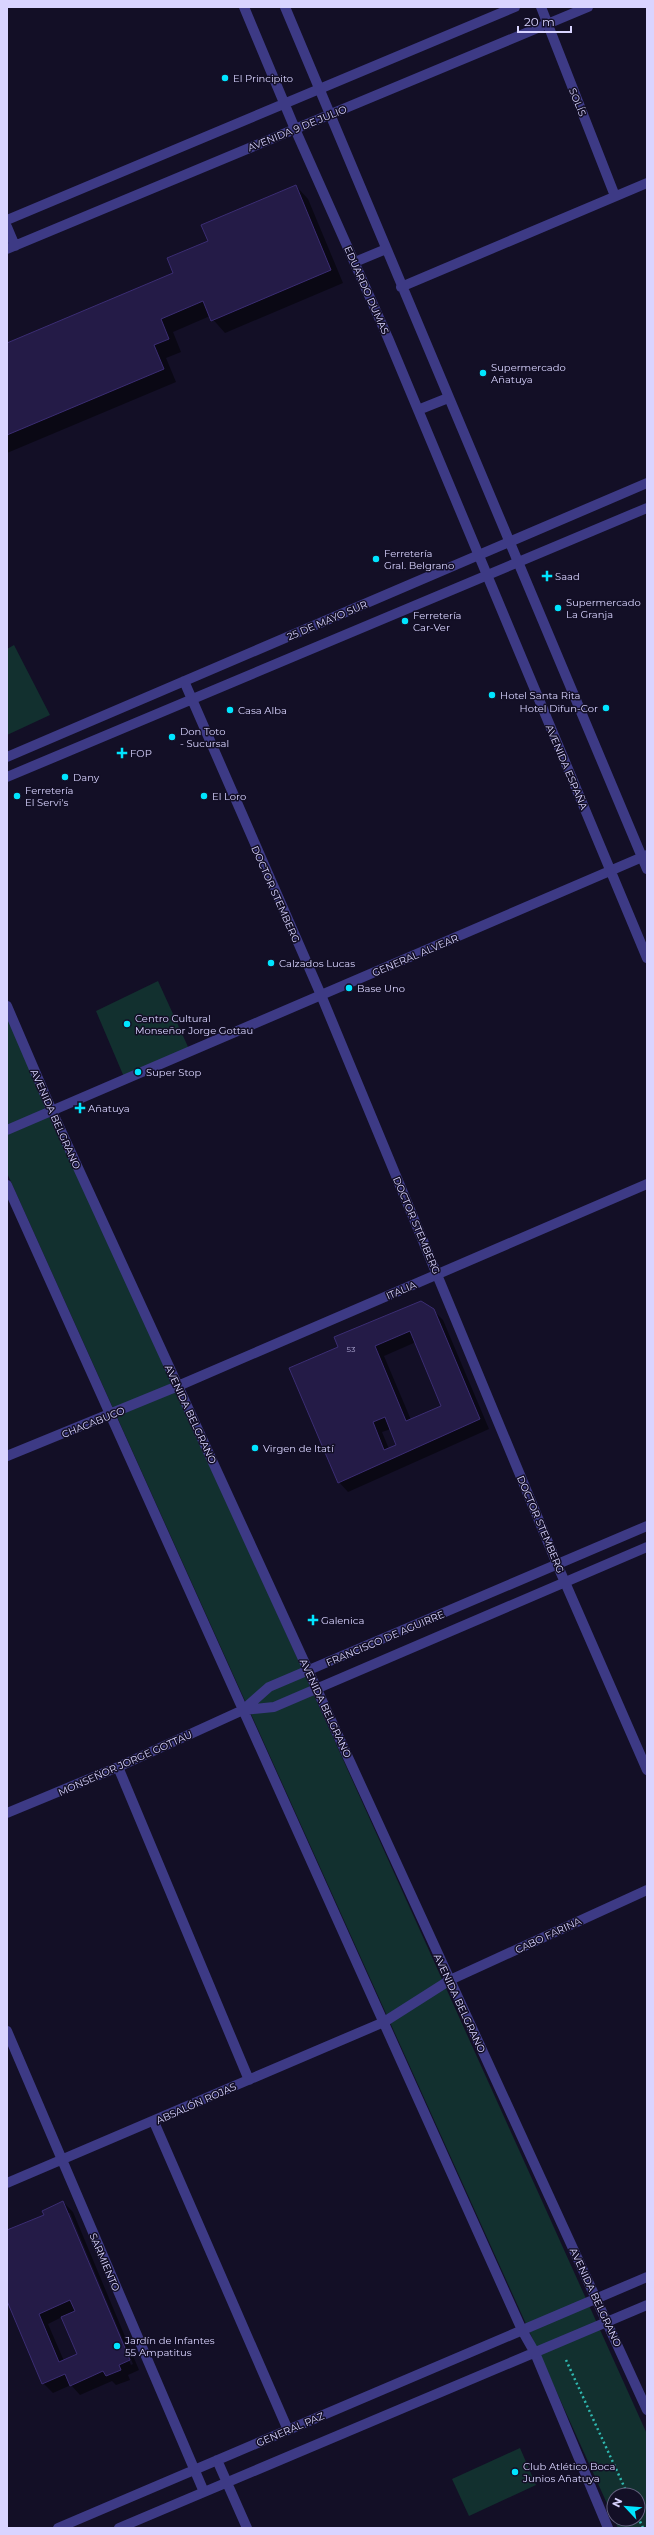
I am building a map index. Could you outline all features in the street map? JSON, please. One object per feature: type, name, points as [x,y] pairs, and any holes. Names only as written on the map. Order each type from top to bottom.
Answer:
[{"type":"street","name":"EDUARDO DUMAS","points":[[244,7],[284,104],[355,262],[487,576]]},
{"type":"street","points":[[285,7],[517,563],[644,856],[647,869]]},
{"type":"street","points":[[7,220],[515,7]]},
{"type":"street","name":"SOLÍS","points":[[541,7],[615,196]]},
{"type":"street","name":"AVENIDA 9 DE JULIO","points":[[11,247],[588,7]]},
{"type":"street","points":[[401,287],[647,183]]},
{"type":"street","points":[[7,227],[11,247]]},
{"type":"street","points":[[355,262],[386,249]]},
{"type":"street","points":[[418,410],[448,398]]},
{"type":"street","name":"25 DE MAYO SUR","points":[[7,756],[647,483]]},
{"type":"street","name":"25 DE MAYO SUR","points":[[7,777],[647,508]]},
{"type":"street","name":"AVENIDA ESPAÑA","points":[[487,576],[647,958]]},
{"type":"street","name":"DOCTOR STEMBERG","points":[[184,681],[190,699],[321,995],[557,1564],[647,1770]]},
{"type":"street","name":"GENERAL ALVEAR","points":[[7,1130],[644,856]]},
{"type":"street","name":"AVENIDA BELGRANO","points":[[7,1006],[52,1111],[647,2410]]},
{"type":"street","points":[[7,1184],[522,2330],[535,2353],[608,2528]]},
{"type":"street","name":"ITALIA","points":[[178,1386],[647,1184]]},
{"type":"street","name":"CHACABUCO","points":[[7,1456],[178,1386]]},
{"type":"street","name":"FRANCISCO DE AGUIRRE","points":[[243,1710],[269,1687],[647,1526]]},
{"type":"street","name":"FRANCISCO DE AGUIRRE","points":[[243,1710],[274,1707],[647,1547]]},
{"type":"street","name":"MONSEÑOR JORGE GOTTAU","points":[[7,1813],[118,1767],[243,1710]]},
{"type":"street","points":[[118,1767],[249,2080]]},
{"type":"street","name":"CABO FARINA","points":[[384,2022],[450,1980],[647,1890]]},
{"type":"street","name":"ABSALÓN ROJAS","points":[[7,2183],[154,2122],[384,2022]]},
{"type":"street","name":"SARMIENTO","points":[[7,2031],[204,2492]]},
{"type":"street","points":[[154,2122],[288,2430]]},
{"type":"street","name":"GENERAL PAZ","points":[[58,2528],[647,2277]]},
{"type":"street","points":[[119,2528],[647,2305]]},
{"type":"street","points":[[217,2460],[247,2528]]},
{"type":"path","points":[[566,2360],[624,2487]]},
{"type":"green space","points":[[14,645],[50,715],[7,735],[7,649]]},
{"type":"green space","points":[[158,981],[189,1049],[124,1077],[96,1011]]},
{"type":"green space","points":[[7,1014],[647,2434],[647,2528],[618,2527],[646,2527],[646,2487],[606,2487],[606,2501],[7,1173]]},
{"type":"green space","points":[[520,2448],[536,2485],[469,2516],[452,2479]]},
{"type":"building","points":[[296,185],[331,270],[211,321],[203,301],[161,319],[169,339],[154,345],[164,369],[7,435],[7,343],[173,273],[167,258],[208,241],[201,225]]},
{"type":"building","points":[[421,1301],[434,1309],[480,1419],[338,1483],[289,1368],[338,1347],[334,1337]],"holes":[[[410,1331],[441,1406],[406,1421],[375,1346]],[[385,1417],[396,1445],[384,1450],[373,1422]]]},
{"type":"building","points":[[63,2201],[130,2360],[119,2365],[121,2370],[106,2376],[103,2371],[70,2386],[65,2374],[42,2384],[7,2301],[7,2230],[44,2215],[42,2211]],"holes":[[[70,2300],[75,2311],[61,2317],[77,2354],[59,2362],[39,2314]]]},
{"type":"place","name":"El Principito","points":[[225,78]]},
{"type":"place","name":"Supermercado Añatuya","points":[[483,373]]},
{"type":"place","name":"Ferretería Gral. Belgrano","points":[[376,559]]},
{"type":"place","name":"Saad","points":[[547,576]]},
{"type":"place","name":"Supermercado La Granja","points":[[558,608]]},
{"type":"place","name":"Ferretería Car-Ver","points":[[405,621]]},
{"type":"place","name":"Hotel Santa Rita","points":[[492,695]]},
{"type":"place","name":"Hotel Difun-Cor","points":[[606,708]]},
{"type":"place","name":"Casa Alba","points":[[230,710]]},
{"type":"place","name":"Don Toto - Sucursal","points":[[172,737]]},
{"type":"place","name":"FOP","points":[[122,753]]},
{"type":"place","name":"Dany","points":[[65,777]]},
{"type":"place","name":"Ferretería El Servi's","points":[[17,796]]},
{"type":"place","name":"El Loro","points":[[204,796]]},
{"type":"place","name":"Calzados Lucas","points":[[271,963]]},
{"type":"place","name":"Base Uno","points":[[349,988]]},
{"type":"place","name":"Centro Cultural Monseñor Jorge Gottau","points":[[127,1024]]},
{"type":"place","name":"Super Stop","points":[[138,1072]]},
{"type":"place","name":"Añatuya","points":[[80,1108]]},
{"type":"place","name":"Virgen de Itatí","points":[[255,1448]]},
{"type":"place","name":"Galenica","points":[[313,1620]]},
{"type":"place","name":"Jardín de Infantes 55 Ampatitus","points":[[117,2346]]},
{"type":"place","name":"Club Atlético Boca Junios Añatuya","points":[[515,2472]]}]
